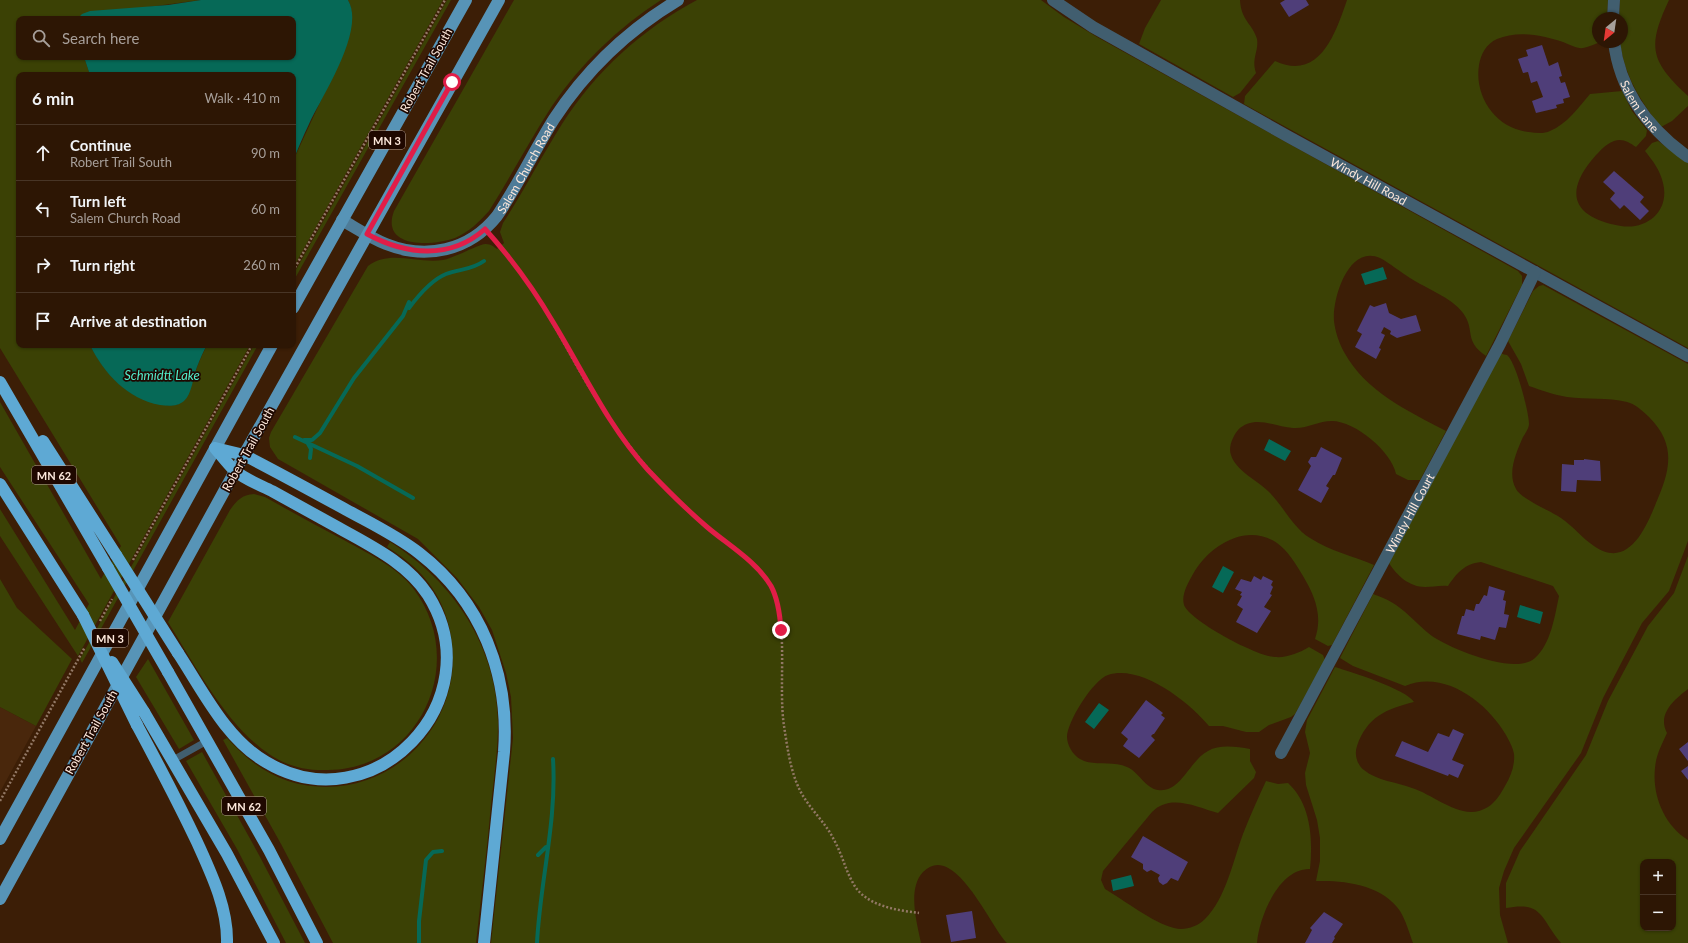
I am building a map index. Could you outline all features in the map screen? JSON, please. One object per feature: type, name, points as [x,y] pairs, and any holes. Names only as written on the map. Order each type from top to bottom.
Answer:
[{"type":"highway","points":[[0,374],[213,707],[242,744],[257,756],[280,770],[313,778],[345,778],[369,771],[389,762],[406,749],[420,734],[440,698],[446,660],[443,631],[433,604],[414,577],[402,566],[374,548],[235,471],[215,448]]},
{"type":"highway","name":"MN 62","points":[[0,382],[207,740],[269,850],[317,943]]},
{"type":"highway","points":[[215,448],[244,455],[391,535],[418,552],[436,568],[457,591],[483,629],[491,648],[499,675],[505,723],[504,752],[484,943]]},
{"type":"highway","name":"MN 62","points":[[0,484],[173,760],[227,854],[274,943]]},
{"type":"highway","points":[[83,616],[208,866],[223,910],[227,943]]},
{"type":"main road","name":"Robert Trail South","points":[[296,303],[466,0]]},
{"type":"main road","name":"Robert Trail South","points":[[0,898],[235,471],[498,0]]},
{"type":"main road","name":"MN 3","points":[[0,839],[270,348]]},
{"type":"street","name":"Salem Church Road","points":[[342,220],[397,248],[430,252],[454,247],[473,238],[485,229],[504,204],[557,115],[589,73],[626,37],[678,0]]},
{"type":"street","name":"Windy Hill Road","points":[[1053,0],[1093,27],[1688,356]]},
{"type":"street","points":[[1613,12],[1614,0]]},
{"type":"street","name":"Salem Lane","points":[[1615,48],[1622,75],[1637,107],[1657,131],[1688,157]]},
{"type":"street","name":"Windy Hill Court","points":[[1281,753],[1500,344],[1535,272]]},
{"type":"lane","points":[[173,760],[207,740]]},
{"type":"path","points":[[296,267],[445,0]]},
{"type":"path","points":[[485,229],[509,255],[524,277],[554,323],[596,397],[641,461],[697,518],[750,562],[770,585],[776,600],[780,619],[781,696],[784,727],[791,765],[798,787],[810,807],[831,834],[852,882],[859,892],[868,899],[882,906],[919,913]]},
{"type":"shaded area","points":[[0,707],[36,726],[0,792]]},
{"type":"green space","points":[[0,0],[201,0],[80,16],[16,16],[16,60],[85,60],[89,72],[16,72],[16,348],[92,348],[110,375],[127,390],[148,401],[160,404],[177,405],[187,396],[198,363],[206,348],[248,348],[78,656],[0,536],[0,509],[75,630],[89,604],[0,467],[0,402],[101,579],[121,546],[0,348]]},
{"type":"green space","points":[[348,0],[443,0],[296,263],[296,154],[346,46],[350,29],[350,5]]},
{"type":"green space","points":[[447,0],[451,0],[296,277],[296,270]]},
{"type":"green space","points":[[514,0],[661,0],[630,22],[601,47],[575,75],[552,106],[489,211],[478,223],[460,236],[445,241],[422,243],[411,242],[401,238],[395,232],[392,223],[394,211]]},
{"type":"green space","points":[[697,0],[1041,0],[1064,17],[1097,37],[1518,271],[1522,276],[1522,285],[1486,356],[1479,350],[1472,340],[1467,319],[1458,307],[1410,278],[1384,260],[1369,256],[1359,259],[1351,266],[1345,276],[1336,299],[1334,321],[1340,345],[1353,366],[1376,389],[1389,399],[1446,431],[1420,480],[1408,480],[1396,474],[1388,456],[1371,439],[1351,426],[1341,422],[1327,421],[1293,428],[1258,422],[1244,425],[1234,435],[1230,452],[1237,466],[1268,491],[1298,528],[1318,543],[1374,565],[1332,645],[1328,646],[1315,639],[1318,622],[1316,606],[1311,591],[1295,562],[1277,543],[1265,537],[1253,535],[1241,536],[1218,546],[1200,564],[1189,581],[1183,597],[1184,605],[1198,620],[1225,637],[1254,651],[1275,657],[1293,655],[1309,647],[1323,655],[1325,660],[1295,714],[1291,717],[1269,725],[1259,732],[1246,732],[1223,726],[1209,726],[1189,706],[1163,687],[1135,675],[1121,673],[1108,675],[1102,678],[1088,693],[1071,722],[1067,740],[1071,750],[1077,757],[1091,763],[1115,764],[1127,767],[1135,772],[1153,789],[1158,790],[1166,790],[1173,787],[1179,782],[1195,762],[1208,751],[1218,747],[1240,747],[1250,749],[1250,761],[1256,772],[1254,778],[1218,813],[1184,803],[1175,802],[1159,806],[1152,812],[1103,871],[1101,880],[1105,889],[1148,916],[1174,928],[1186,929],[1198,924],[1205,919],[1218,901],[1224,890],[1254,807],[1266,781],[1278,784],[1288,783],[1296,791],[1302,801],[1309,823],[1311,846],[1310,869],[1299,871],[1289,876],[1280,885],[1266,908],[1257,943],[1007,943],[970,889],[959,876],[947,867],[935,865],[923,872],[915,887],[914,906],[921,943],[491,943],[513,738],[511,697],[506,673],[492,630],[479,607],[457,578],[418,539],[278,459],[270,447],[269,438],[271,432],[368,266],[385,258],[433,261],[443,260],[454,257],[483,244],[489,244],[497,249],[504,243],[500,232],[503,223],[562,124],[590,86],[621,53],[639,38]]},
{"type":"green space","points":[[1161,0],[1240,0],[1245,18],[1257,39],[1257,47],[1254,63],[1256,73],[1240,93],[1233,97],[1139,44],[1145,28]]},
{"type":"green space","points":[[1347,0],[1608,0],[1607,12],[1592,12],[1592,45],[1589,46],[1578,48],[1555,39],[1530,34],[1505,36],[1493,41],[1483,53],[1480,61],[1478,77],[1480,89],[1484,99],[1497,118],[1517,130],[1540,133],[1550,131],[1562,124],[1590,94],[1622,91],[1632,111],[1647,130],[1646,136],[1636,147],[1623,140],[1614,141],[1607,144],[1591,161],[1582,174],[1577,185],[1576,196],[1579,204],[1585,212],[1606,223],[1621,226],[1640,225],[1655,216],[1660,210],[1664,193],[1662,178],[1645,151],[1652,143],[1658,141],[1688,163],[1688,348],[1244,104],[1245,96],[1275,61],[1291,66],[1304,65],[1315,59],[1324,50],[1337,26]]},
{"type":"green space","points":[[1620,0],[1669,0],[1657,30],[1655,42],[1656,52],[1659,63],[1666,73],[1688,96],[1688,106],[1672,121],[1661,127],[1634,88],[1625,66],[1621,48],[1628,48],[1628,12],[1619,12]]},
{"type":"green space","points":[[1543,285],[1688,364],[1688,541],[1669,591],[1642,623],[1603,698],[1581,753],[1514,848],[1504,871],[1499,888],[1500,915],[1508,943],[1413,943],[1400,911],[1393,902],[1384,895],[1374,890],[1351,883],[1316,881],[1320,861],[1320,838],[1317,820],[1306,785],[1305,773],[1310,753],[1305,732],[1307,720],[1335,667],[1390,687],[1409,697],[1414,702],[1386,711],[1372,721],[1361,736],[1356,749],[1356,756],[1362,768],[1369,774],[1419,791],[1456,809],[1471,812],[1482,810],[1491,805],[1507,782],[1513,766],[1513,749],[1498,723],[1488,711],[1476,701],[1449,685],[1435,682],[1420,682],[1405,686],[1353,666],[1340,658],[1373,594],[1392,602],[1432,636],[1453,647],[1484,659],[1514,664],[1526,663],[1535,658],[1545,645],[1552,629],[1559,596],[1553,586],[1481,562],[1465,567],[1448,586],[1419,587],[1404,580],[1389,563],[1501,353],[1507,355],[1511,359],[1521,388],[1529,424],[1515,456],[1512,470],[1513,483],[1519,493],[1524,497],[1565,521],[1594,546],[1606,552],[1617,553],[1626,550],[1641,534],[1652,513],[1665,480],[1668,458],[1664,438],[1658,427],[1642,410],[1630,403],[1620,400],[1574,398],[1529,386],[1521,364],[1508,341],[1533,291],[1539,286]]},
{"type":"green space","points":[[252,348],[256,348],[82,663],[80,659]]},
{"type":"green space","points":[[254,494],[265,497],[369,554],[398,572],[413,588],[429,617],[436,647],[435,677],[426,706],[411,731],[388,751],[361,765],[328,770],[312,770],[290,765],[269,754],[253,742],[225,711],[200,675],[168,622],[230,510],[240,499]]},
{"type":"green space","points":[[390,542],[413,558],[434,576],[468,619],[490,668],[496,695],[498,723],[497,754],[476,943],[333,943],[281,844],[223,740],[227,738],[247,758],[279,778],[319,787],[349,785],[376,776],[401,762],[422,742],[438,718],[449,690],[453,647],[449,625],[436,593],[414,567],[387,547]]},
{"type":"green space","points":[[1688,556],[1688,689],[1668,708],[1664,720],[1664,726],[1667,733],[1657,759],[1655,778],[1658,799],[1666,818],[1680,834],[1688,840],[1688,943],[1561,943],[1544,919],[1534,909],[1518,906],[1506,908],[1506,883],[1520,851],[1586,755],[1608,701],[1648,626],[1674,593]]},
{"type":"green space","points":[[0,579],[17,608],[72,659],[36,726],[0,707]]},
{"type":"green space","points":[[148,659],[194,740],[179,749],[136,677]]},
{"type":"green space","points":[[202,752],[259,855],[305,943],[286,943],[237,849],[186,761]]},
{"type":"water","points":[[201,0],[348,0],[352,13],[351,28],[347,45],[340,63],[296,154],[296,72],[89,72],[85,60],[296,60],[296,16],[80,16],[90,11],[168,5]]},
{"type":"water","points":[[1383,267],[1387,279],[1365,285],[1361,274]]},
{"type":"water","name":"Schmidtt Lake","points":[[92,348],[206,348],[198,364],[191,390],[187,398],[178,404],[169,406],[148,402],[127,391],[118,384],[102,366]]},
{"type":"water","points":[[1269,439],[1291,451],[1285,461],[1264,450]]},
{"type":"water","points":[[1223,566],[1234,572],[1223,593],[1212,587]]},
{"type":"water","points":[[1520,605],[1543,612],[1540,624],[1517,617]]},
{"type":"water","points":[[1099,703],[1109,710],[1094,729],[1085,722]]},
{"type":"water","points":[[1131,875],[1134,886],[1113,891],[1111,880]]},
{"type":"building","points":[[1285,0],[1306,0],[1309,5],[1289,17],[1280,3]]},
{"type":"building","points":[[1542,45],[1549,66],[1558,62],[1562,76],[1559,77],[1561,83],[1565,82],[1570,97],[1563,99],[1564,103],[1556,105],[1557,108],[1536,113],[1532,101],[1543,97],[1537,81],[1531,83],[1528,72],[1523,73],[1518,59],[1528,56],[1526,50]]},
{"type":"building","points":[[1614,171],[1644,197],[1640,202],[1649,211],[1640,220],[1624,205],[1620,209],[1610,199],[1615,193],[1603,182]]},
{"type":"building","points":[[1386,303],[1389,313],[1401,319],[1416,315],[1421,331],[1397,338],[1390,334],[1391,331],[1384,327],[1381,333],[1385,335],[1376,359],[1355,347],[1362,334],[1357,331],[1370,305],[1374,307]]},
{"type":"building","points":[[1321,447],[1342,458],[1335,475],[1333,475],[1326,486],[1329,488],[1321,503],[1298,490],[1311,466],[1308,462],[1311,457],[1316,457]]},
{"type":"building","points":[[1584,459],[1600,461],[1601,481],[1577,480],[1576,492],[1561,491],[1562,464],[1574,465],[1574,460]]},
{"type":"building","points":[[1254,576],[1261,580],[1263,576],[1273,581],[1271,585],[1273,587],[1270,594],[1272,595],[1264,607],[1271,611],[1257,633],[1236,622],[1243,609],[1237,605],[1242,596],[1240,595],[1242,592],[1235,589],[1241,579],[1251,582]]},
{"type":"building","points":[[1489,586],[1505,591],[1503,600],[1506,601],[1504,614],[1509,615],[1506,628],[1499,627],[1495,640],[1481,636],[1480,640],[1457,634],[1462,616],[1464,616],[1466,609],[1474,611],[1476,604],[1479,604],[1484,595],[1487,596]]},
{"type":"building","points":[[1146,700],[1163,713],[1161,715],[1165,718],[1151,736],[1155,740],[1139,758],[1123,746],[1128,739],[1121,733]]},
{"type":"building","points":[[1453,729],[1464,734],[1452,760],[1464,765],[1458,778],[1449,774],[1448,776],[1395,756],[1402,741],[1428,752],[1438,733],[1449,737]]},
{"type":"building","points":[[1688,742],[1688,761],[1679,749]]},
{"type":"building","points":[[1688,766],[1688,780],[1681,771]]},
{"type":"building","points":[[1143,836],[1188,862],[1178,881],[1171,878],[1163,885],[1159,882],[1158,878],[1160,875],[1151,870],[1147,872],[1143,869],[1143,864],[1131,857]]},
{"type":"building","points":[[972,911],[976,938],[951,942],[946,915]]},
{"type":"building","points":[[1324,912],[1343,924],[1334,937],[1335,938],[1332,943],[1305,943],[1312,930],[1310,928]]},
{"type":"waterway","points":[[409,308],[416,298],[435,280],[451,272],[475,266],[484,261]]},
{"type":"waterway","points":[[304,440],[312,440],[320,433],[354,378],[403,316],[409,302]]},
{"type":"waterway","points":[[295,437],[357,466],[413,498]]},
{"type":"waterway","points":[[307,442],[311,449],[310,458]]},
{"type":"waterway","points":[[537,943],[541,897],[553,805],[553,759]]},
{"type":"waterway","points":[[538,855],[546,847]]},
{"type":"waterway","points":[[419,943],[419,921],[426,860],[433,852],[442,851]]},
{"type":"route","points":[[452,82],[367,234],[397,248],[430,252],[442,251],[464,244],[485,229],[509,255],[524,277],[554,323],[596,397],[641,461],[652,474],[693,514],[750,562],[767,580],[773,590],[779,610],[781,630]]}]
